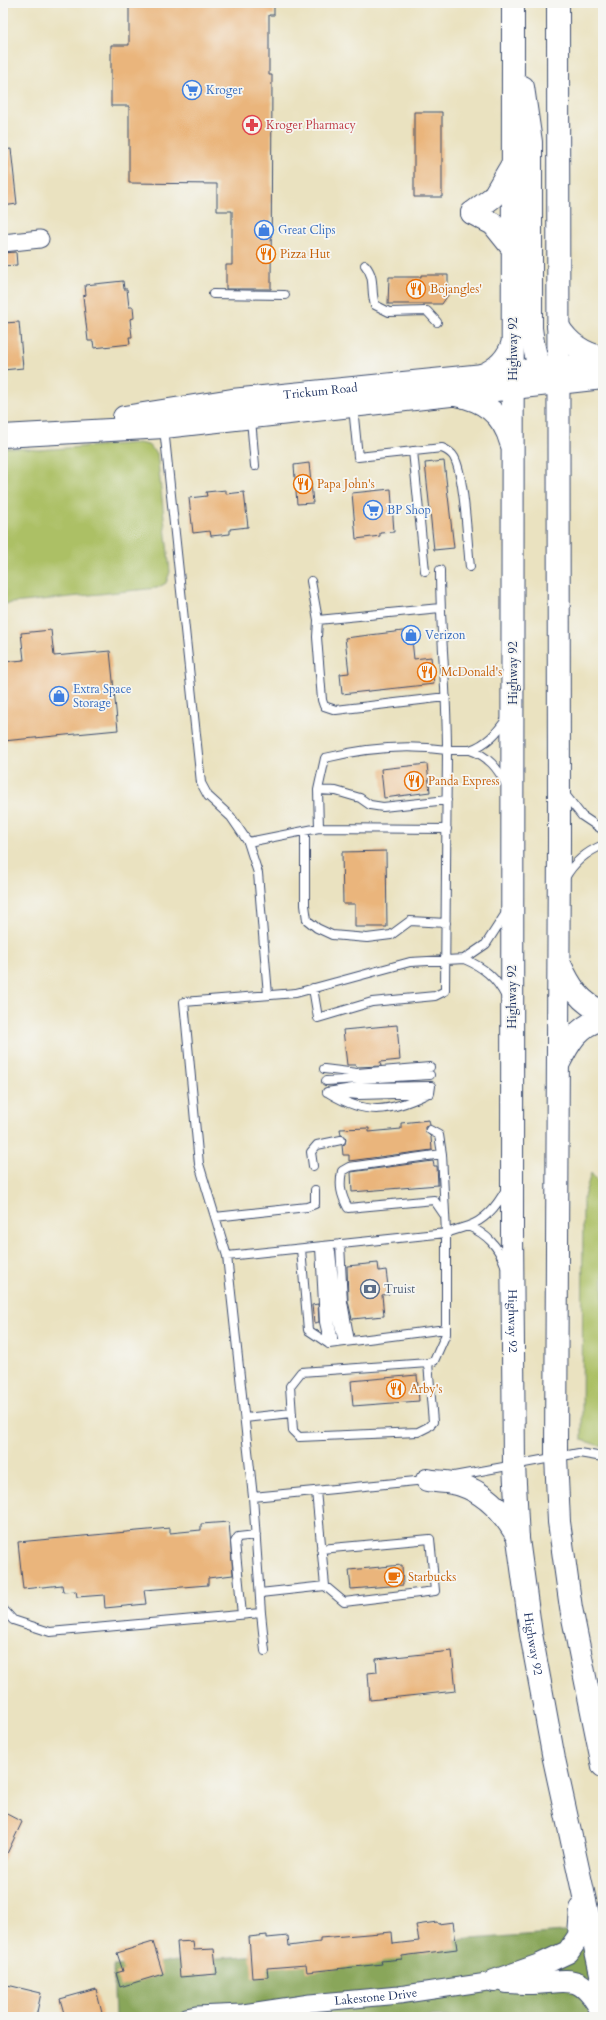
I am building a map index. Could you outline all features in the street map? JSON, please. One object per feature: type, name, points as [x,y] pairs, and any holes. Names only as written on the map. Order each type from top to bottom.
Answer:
[{"type":"main road","points":[[543,3],[558,86]]},
{"type":"main road","points":[[558,3],[558,326],[552,374],[559,889],[556,1456],[559,1522],[571,1608],[603,1766]]},
{"type":"main road","name":"Highway 92","points":[[512,5],[512,1176],[514,1465],[518,1539],[531,1634],[554,1759],[603,1983]]},
{"type":"main road","points":[[513,39],[525,94],[531,142],[531,328],[533,345],[552,374]]},
{"type":"main road","points":[[513,162],[493,197],[472,213],[493,224],[513,249]]},
{"type":"main road","points":[[558,326],[571,343],[582,351],[603,358]]},
{"type":"main road","points":[[482,375],[489,372],[503,361],[513,342]]},
{"type":"main road","name":"Trickum Road","points":[[40,433],[161,410],[352,406],[455,395],[513,380],[552,374],[603,363]]},
{"type":"main road","name":"Trickum Road","points":[[552,374],[603,378]]},
{"type":"main road","name":"Trickum Road","points":[[3,436],[164,427],[250,408],[482,375],[513,380]]},
{"type":"main road","points":[[455,395],[480,402],[490,408],[504,426],[513,452]]},
{"type":"main road","points":[[558,962],[570,985],[579,997],[587,1004],[603,1012]]},
{"type":"main road","points":[[558,1066],[567,1047],[581,1029],[588,1024],[603,1019]]},
{"type":"main road","points":[[427,1480],[460,1485],[490,1500],[511,1524],[518,1539]]},
{"type":"main road","points":[[494,1981],[540,1965],[568,1952],[579,1936],[583,1892]]},
{"type":"main road","points":[[494,1981],[529,1983],[557,1980],[575,1982],[590,1992],[603,2013]]},
{"type":"street","points":[[3,243],[40,240]]},
{"type":"street","name":"Lakestone Drive","points":[[186,2017],[399,1995],[494,1981]]},
{"type":"lane","points":[[365,265],[372,273],[372,295],[375,305],[389,312],[427,311],[437,322]]},
{"type":"lane","points":[[213,294],[285,295]]},
{"type":"lane","points":[[352,406],[358,457],[442,448],[447,450],[453,456],[457,465],[462,486],[470,567]]},
{"type":"lane","points":[[250,408],[255,466]]},
{"type":"lane","points":[[164,427],[201,783],[208,796],[231,817],[248,842],[258,872],[268,995]]},
{"type":"lane","points":[[413,451],[425,571]]},
{"type":"lane","points":[[314,988],[318,1018],[372,1002],[435,996],[445,991],[447,750],[446,697],[440,608],[440,570]]},
{"type":"lane","points":[[311,582],[318,620],[317,637],[322,700],[324,706],[336,710],[446,697]]},
{"type":"lane","points":[[318,620],[440,608]]},
{"type":"lane","points":[[319,828],[318,790],[325,758],[355,751],[420,746],[447,750],[470,750],[479,747],[494,735],[513,709]]},
{"type":"lane","points":[[470,750],[479,753],[491,762],[513,798]]},
{"type":"lane","points":[[558,782],[567,798],[578,812],[589,822],[603,830]]},
{"type":"lane","points":[[318,790],[336,791],[360,798],[370,805],[383,807],[446,800]]},
{"type":"lane","points":[[248,842],[319,828],[446,829]]},
{"type":"lane","points":[[305,831],[304,905],[307,920],[316,928],[332,935],[367,938],[382,937],[391,934],[410,921],[446,923]]},
{"type":"lane","points":[[559,889],[575,863],[584,854],[603,845]]},
{"type":"lane","points":[[464,959],[486,944],[499,925],[512,900]]},
{"type":"lane","points":[[264,1651],[253,1497],[227,1256],[199,1164],[184,1002],[296,993],[410,962],[464,959],[482,967],[496,980],[512,1009]]},
{"type":"lane","points":[[324,1069],[357,1073],[430,1071],[326,1081]]},
{"type":"lane","points":[[358,1087],[431,1089],[400,1107],[364,1109],[346,1104],[327,1092],[358,1087]]},
{"type":"lane","points":[[428,1363],[433,1422],[428,1427],[418,1432],[299,1437],[293,1431],[290,1386],[301,1372],[428,1363],[434,1361],[446,1334],[446,1233],[440,1135],[430,1130]]},
{"type":"lane","points":[[313,1166],[311,1152],[317,1145],[341,1140]]},
{"type":"lane","points":[[442,1154],[349,1167],[342,1171],[340,1182],[342,1196],[348,1208],[434,1200],[445,1217]]},
{"type":"lane","points":[[227,1256],[446,1233],[477,1223],[493,1210],[512,1176]]},
{"type":"lane","points":[[215,1217],[307,1207],[315,1204],[315,1190]]},
{"type":"lane","points":[[468,1226],[485,1235],[498,1250],[513,1284]]},
{"type":"lane","points":[[340,1244],[342,1302],[346,1342]]},
{"type":"lane","points":[[326,1246],[338,1320],[346,1342]]},
{"type":"lane","points":[[326,1246],[324,1322],[331,1343]]},
{"type":"lane","points":[[301,1248],[308,1330],[331,1343],[446,1329]]},
{"type":"lane","points":[[245,1418],[292,1413]]},
{"type":"lane","points":[[253,1497],[427,1480],[487,1471],[556,1456],[579,1453],[603,1457]]},
{"type":"lane","points":[[316,1491],[321,1549],[325,1586],[344,1602],[435,1591],[430,1539],[321,1549]]},
{"type":"lane","points":[[242,1615],[235,1542],[238,1537],[256,1535]]},
{"type":"lane","points":[[260,1593],[325,1586]]},
{"type":"lane","points":[[3,1609],[13,1620],[50,1632],[261,1613]]},
{"type":"green space","points":[[139,443],[148,445],[157,453],[170,572],[166,583],[157,588],[3,604],[3,447],[38,450]]},
{"type":"green space","points":[[591,1173],[603,1189],[603,1447],[582,1440],[583,1200]]},
{"type":"green space","points":[[603,1929],[603,2017],[115,2017],[113,1966]]},
{"type":"building","name":"Kroger","points":[[129,3],[274,3],[274,15],[269,15],[269,75],[272,75],[271,289],[226,289],[226,265],[232,265],[232,211],[217,211],[217,184],[129,183],[129,106],[111,106],[111,45],[129,45]]},
{"type":"building","points":[[414,112],[442,112],[442,197],[414,197]]},
{"type":"building","points":[[11,149],[17,204],[3,206],[3,150]]},
{"type":"building","points":[[16,252],[17,265],[3,266],[3,253]]},
{"type":"building","name":"Bojangles'","points":[[421,275],[448,275],[448,295],[442,304],[388,304],[389,277],[421,277]]},
{"type":"building","points":[[123,281],[124,289],[127,289],[129,307],[133,307],[134,318],[130,319],[132,337],[129,337],[130,344],[94,348],[93,341],[88,341],[83,296],[86,295],[85,285]]},
{"type":"building","points":[[19,322],[23,368],[3,370],[4,323]]},
{"type":"building","points":[[444,461],[454,548],[434,550],[425,463]]},
{"type":"building","name":"Papa John's","points":[[309,463],[313,503],[297,504],[294,465]]},
{"type":"building","name":"BP Shop","points":[[391,489],[394,532],[380,533],[380,536],[356,539],[352,493]]},
{"type":"building","points":[[226,490],[226,494],[244,492],[248,527],[230,529],[230,534],[211,536],[210,531],[193,533],[189,498],[207,496],[206,492]]},
{"type":"building","name":"Extra Space Storage","points":[[51,630],[54,656],[110,651],[118,730],[3,741],[3,662],[24,660],[21,633]]},
{"type":"building","points":[[411,630],[414,659],[431,657],[434,684],[342,694],[340,674],[349,673],[345,638]]},
{"type":"building","points":[[427,764],[430,792],[384,798],[381,769]]},
{"type":"building","points":[[386,851],[387,927],[355,927],[355,904],[343,904],[342,852]]},
{"type":"building","points":[[397,1025],[400,1060],[380,1062],[381,1066],[357,1067],[356,1065],[347,1065],[343,1030]]},
{"type":"building","points":[[429,1120],[430,1125],[425,1127],[425,1130],[431,1137],[432,1150],[349,1161],[349,1155],[343,1155],[342,1145],[345,1144],[346,1139],[345,1136],[341,1135],[340,1129],[369,1128],[369,1132],[401,1129],[401,1123]]},
{"type":"building","points":[[433,1161],[434,1166],[437,1166],[438,1185],[352,1192],[351,1172]]},
{"type":"building","points":[[378,1263],[379,1271],[386,1270],[389,1294],[382,1295],[384,1316],[352,1319],[348,1301],[347,1266]]},
{"type":"building","points":[[318,1304],[319,1322],[314,1323],[312,1305]]},
{"type":"building","points":[[417,1375],[419,1401],[353,1406],[351,1381]]},
{"type":"building","points":[[229,1522],[233,1575],[208,1578],[208,1585],[144,1590],[146,1604],[105,1608],[104,1595],[77,1597],[76,1591],[63,1592],[62,1585],[23,1589],[18,1542],[170,1528],[170,1533],[201,1530],[201,1524]]},
{"type":"building","points":[[402,1565],[403,1585],[351,1589],[349,1570]]},
{"type":"building","points":[[452,1651],[456,1691],[370,1700],[368,1673],[377,1672],[376,1659]]},
{"type":"building","points":[[3,1812],[22,1822],[3,1862]]},
{"type":"building","points":[[437,1922],[438,1924],[453,1922],[457,1949],[402,1956],[402,1959],[381,1961],[382,1964],[307,1972],[306,1965],[267,1968],[268,1977],[252,1978],[249,1937],[267,1935],[267,1938],[288,1936],[289,1946],[320,1942],[320,1938],[392,1932],[393,1944],[419,1941],[416,1925]]},
{"type":"building","points":[[193,1941],[194,1950],[214,1949],[217,1974],[180,1977],[177,1942]]},
{"type":"building","points":[[153,1942],[163,1974],[120,1987],[116,1973],[123,1971],[117,1953]]},
{"type":"building","points":[[3,1984],[41,1993],[36,2017],[3,2017]]},
{"type":"building","points":[[96,1989],[103,2017],[65,2017],[60,1999]]},
{"type":"place","name":"Kroger","points":[[192,90]]},
{"type":"place","name":"Kroger Pharmacy","points":[[252,125]]},
{"type":"place","name":"Great Clips","points":[[264,230]]},
{"type":"place","name":"Pizza Hut","points":[[266,254]]},
{"type":"place","name":"Bojangles'","points":[[416,289]]},
{"type":"place","name":"Papa John's","points":[[303,484]]},
{"type":"place","name":"BP Shop","points":[[373,510]]},
{"type":"place","name":"Verizon","points":[[411,635]]},
{"type":"place","name":"McDonald's","points":[[427,672]]},
{"type":"place","name":"Extra Space Storage","points":[[59,696]]},
{"type":"place","name":"Panda Express","points":[[414,781]]},
{"type":"place","name":"Truist","points":[[370,1289]]},
{"type":"place","name":"Arby's","points":[[396,1389]]},
{"type":"place","name":"Starbucks","points":[[394,1577]]}]
